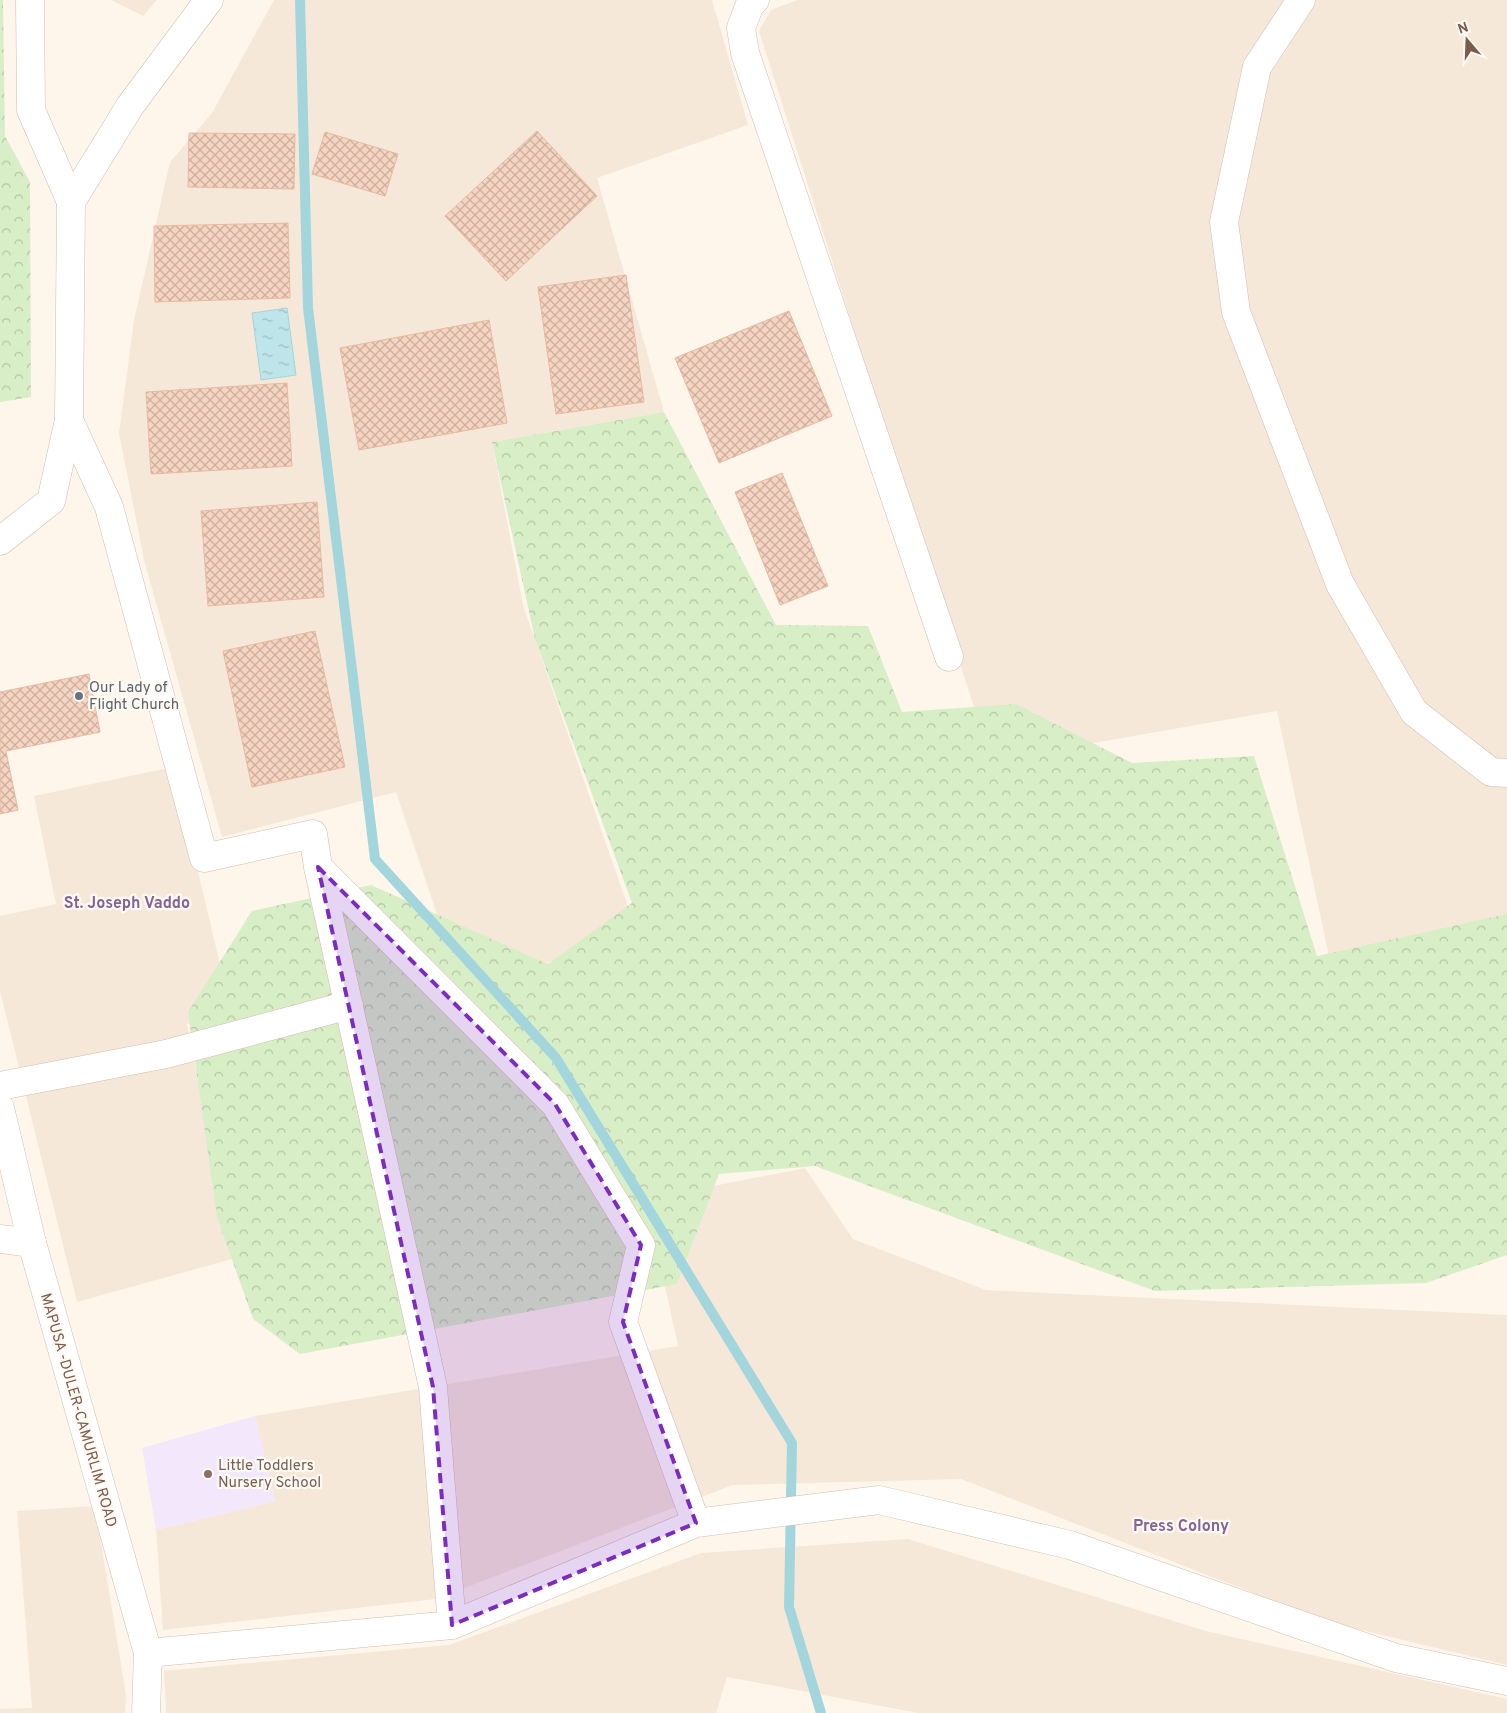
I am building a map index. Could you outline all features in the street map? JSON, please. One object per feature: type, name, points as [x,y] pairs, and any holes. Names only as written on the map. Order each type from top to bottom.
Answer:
[{"type":"street","points":[[0,541],[50,501],[69,420],[71,202],[31,110],[30,0]]},
{"type":"street","points":[[71,202],[130,106],[210,0]]},
{"type":"street","points":[[755,0],[750,4],[741,28],[744,53],[948,657]]},
{"type":"street","points":[[1301,0],[1257,67],[1224,222],[1236,312],[1340,584],[1414,712],[1491,772],[1507,773]]},
{"type":"street","points":[[69,420],[110,506],[204,858],[313,834],[318,867],[433,1387],[452,1625]]},
{"type":"street","points":[[318,867],[555,1104],[642,1245],[623,1322],[696,1523]]},
{"type":"street","points":[[0,1086],[166,1054],[349,1005]]},
{"type":"street","name":"MAPUSA -DULER-CAMURLIM ROAD","points":[[0,1108],[32,1243],[148,1653],[146,1713]]},
{"type":"street","points":[[0,1239],[32,1243]]},
{"type":"street","points":[[148,1653],[452,1625],[696,1523],[879,1500],[1070,1545],[1396,1658],[1507,1681]]},
{"type":"highlighted area","points":[[318,867],[555,1104],[641,1245],[623,1322],[696,1523],[452,1625],[433,1387]]},
{"type":"shaded area","points":[[111,0],[157,0],[143,16]]},
{"type":"shaded area","points":[[274,0],[712,0],[748,125],[597,178],[664,412],[492,442],[523,605],[641,944],[459,980],[396,792],[222,837],[144,560],[119,433],[134,320],[170,162],[212,113]]},
{"type":"shaded area","points":[[797,0],[1507,0],[1507,929],[1332,971],[1277,711],[991,761],[759,31],[771,10]]},
{"type":"shaded area","points":[[173,767],[232,1014],[187,1024],[232,1259],[77,1302],[0,991],[0,916],[56,904],[34,796]]},
{"type":"shaded area","points":[[805,1168],[853,1239],[986,1290],[1507,1315],[1507,1665],[1328,1622],[961,1479],[733,1485],[436,1599],[163,1630],[156,1530],[275,1501],[255,1416],[678,1346],[646,1199]]},
{"type":"shaded area","name":"Little Toddlers Nursery School","points":[[255,1416],[275,1501],[156,1530],[142,1448]]},
{"type":"shaded area","points":[[95,1506],[126,1695],[125,1713],[0,1713],[0,1709],[32,1708],[17,1511]]},
{"type":"shaded area","points":[[908,1539],[1206,1631],[1507,1699],[1507,1713],[918,1713],[727,1677],[716,1713],[166,1713],[164,1671],[449,1645],[701,1553]]},
{"type":"green space","points":[[0,0],[3,0],[5,136],[30,182],[31,397],[0,402]]},
{"type":"green space","points":[[664,412],[776,625],[868,626],[902,712],[1016,704],[1132,763],[1254,756],[1317,956],[1507,914],[1507,1255],[1426,1283],[1155,1291],[815,1166],[719,1174],[677,1284],[300,1354],[253,1319],[217,1217],[188,1012],[252,911],[371,885],[548,964],[632,903],[535,639],[492,442]]},
{"type":"water","points":[[287,308],[296,375],[261,380],[252,313]]},
{"type":"building","points":[[537,131],[597,196],[506,281],[445,216]]},
{"type":"building","points":[[325,132],[398,154],[385,196],[312,174]]},
{"type":"building","points":[[189,133],[295,134],[294,189],[188,187]]},
{"type":"building","points":[[288,223],[290,298],[155,302],[154,226]]},
{"type":"building","points":[[626,275],[644,402],[556,414],[538,287]]},
{"type":"building","points":[[789,311],[832,416],[719,463],[675,358]]},
{"type":"building","points":[[489,320],[507,423],[359,450],[340,348]]},
{"type":"building","points":[[287,383],[292,466],[151,474],[146,392]]},
{"type":"building","points":[[782,473],[828,586],[780,605],[735,492]]},
{"type":"building","points":[[317,502],[324,597],[208,606],[201,511]]},
{"type":"building","points":[[315,631],[345,767],[252,787],[223,651]]},
{"type":"building","points":[[89,674],[100,732],[6,751],[18,810],[0,814],[0,692]]},
{"type":"waterway","points":[[300,0],[308,308],[375,859],[556,1058],[792,1443],[789,1607],[821,1713]]},
{"type":"place","name":"Our Lady of Flight Church","points":[[79,696]]},
{"type":"place","name":"Little Toddlers Nursery School","points":[[208,1474]]},
{"type":"district","name":"St. Joseph Vaddo","points":[[127,902]]},
{"type":"district","name":"Press Colony","points":[[1181,1525]]}]
